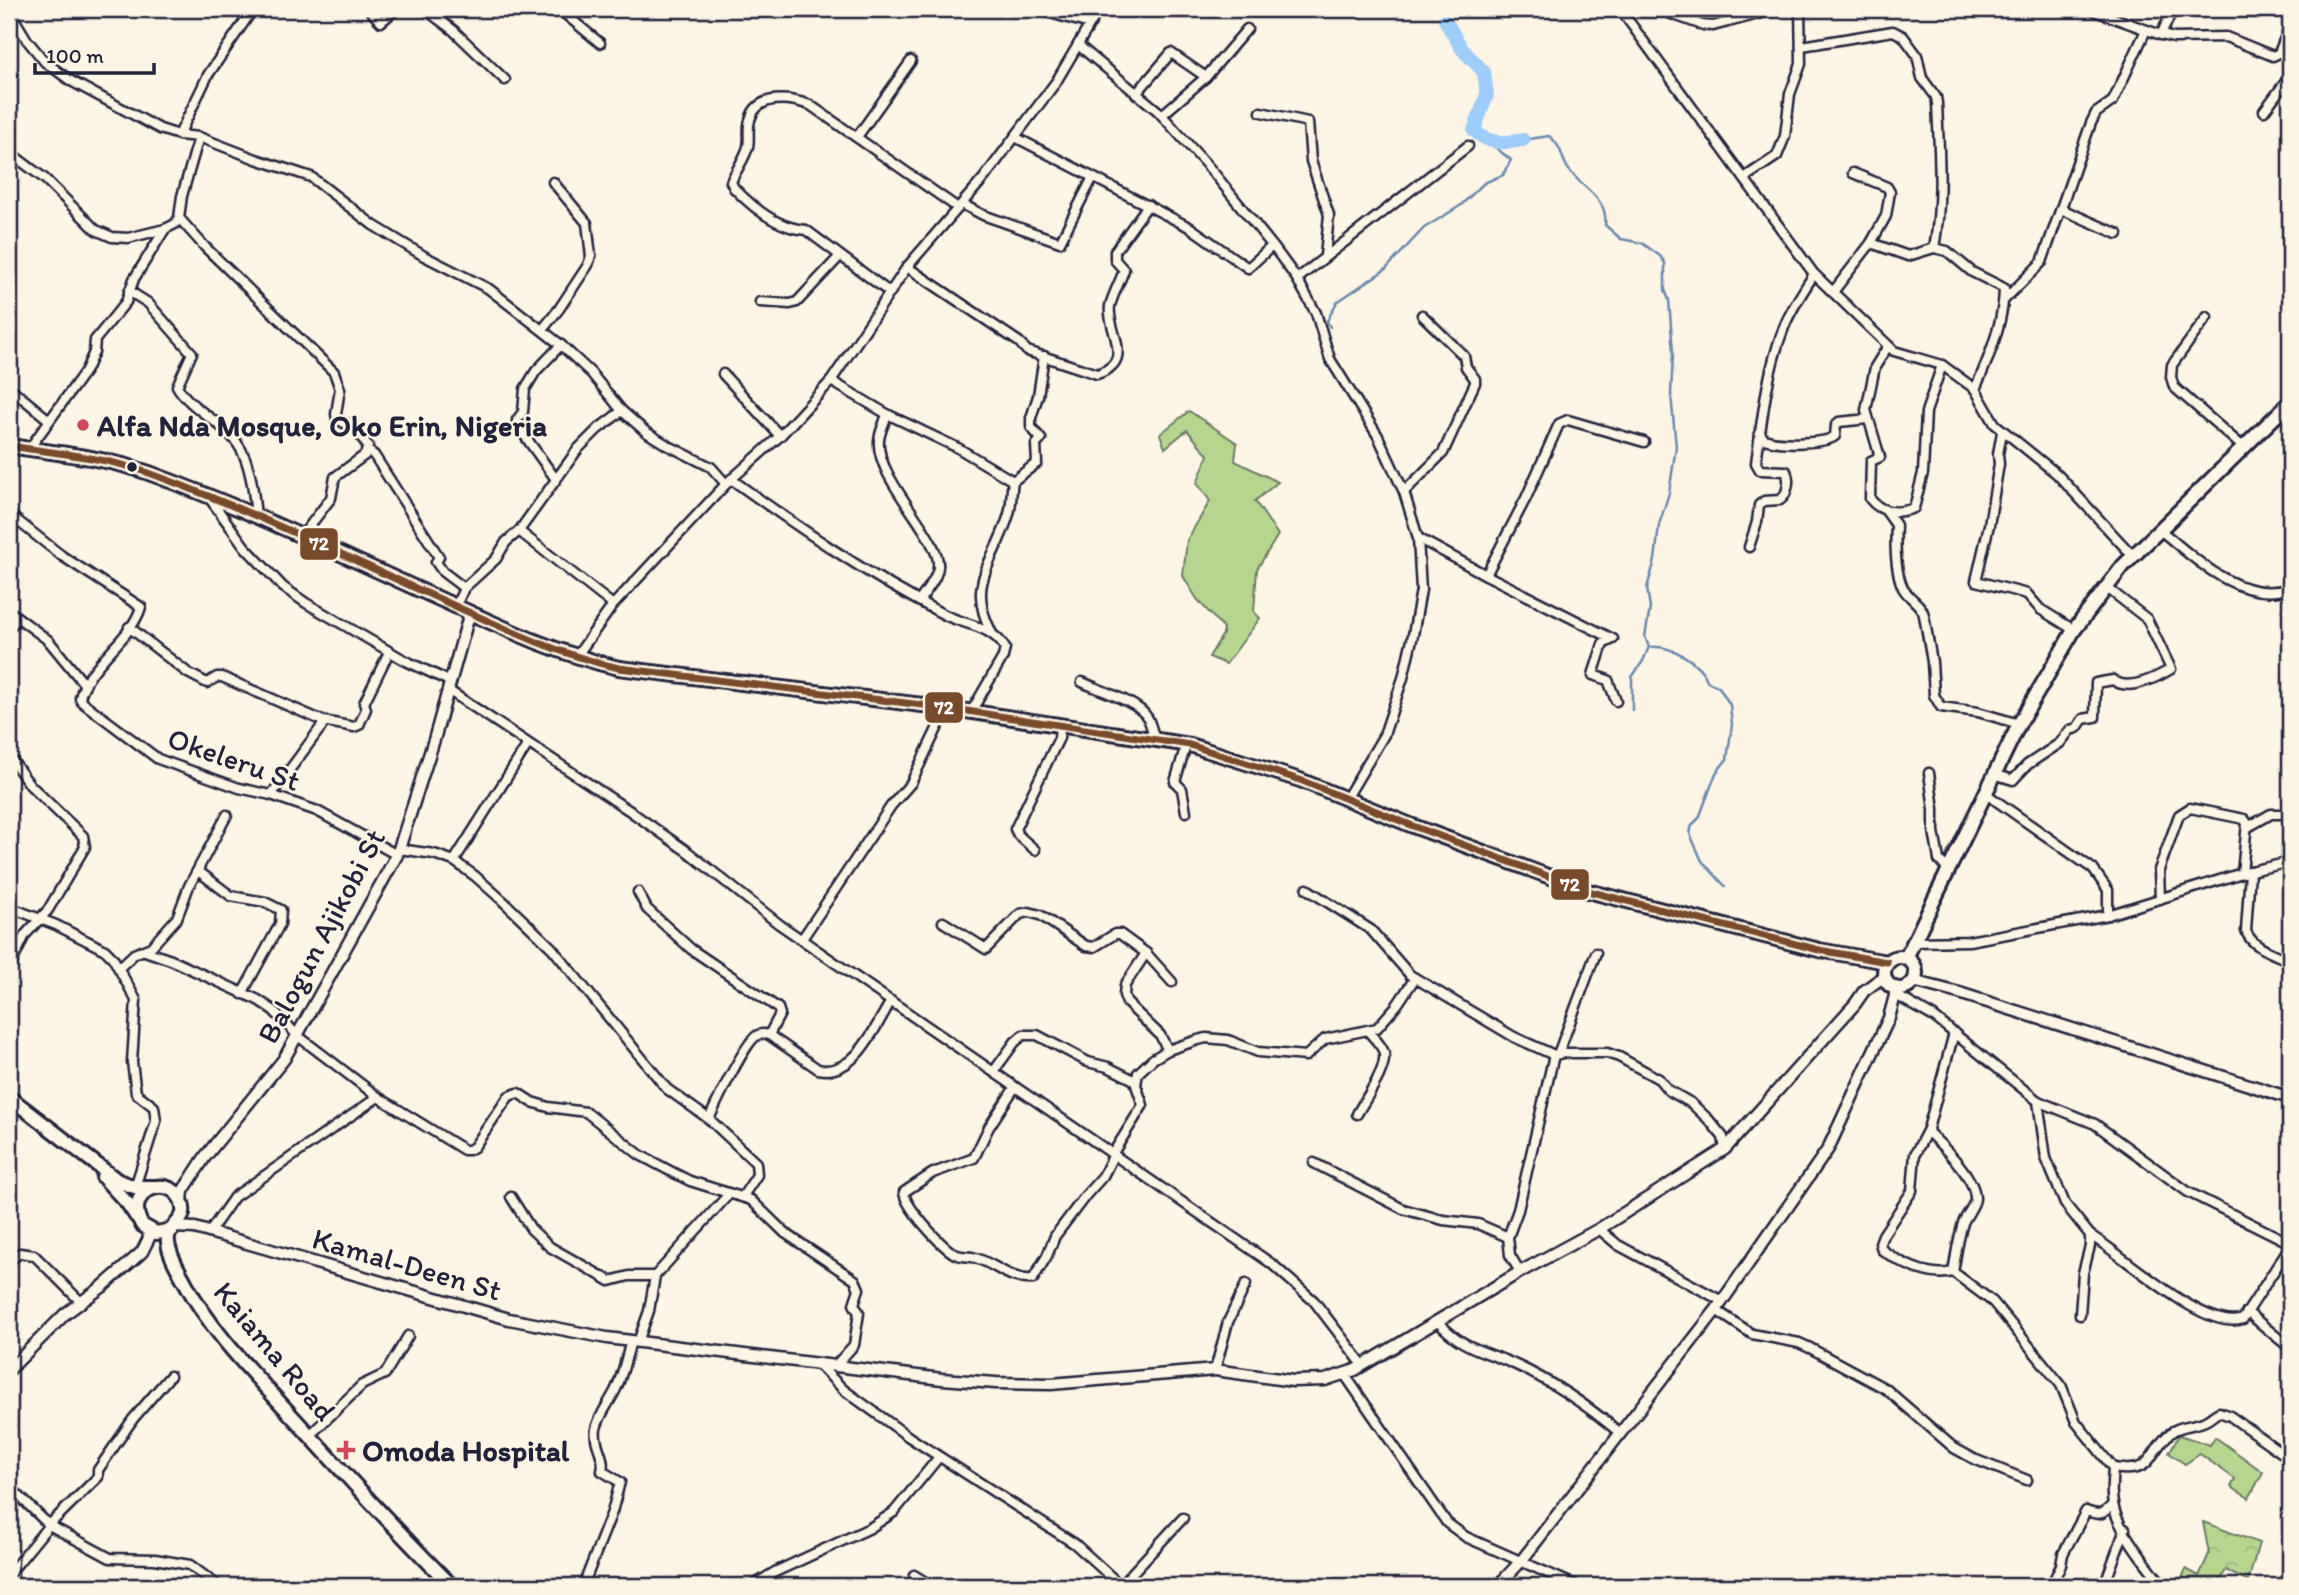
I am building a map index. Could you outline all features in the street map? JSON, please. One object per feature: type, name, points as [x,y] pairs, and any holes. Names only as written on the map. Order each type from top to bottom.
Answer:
[{"type":"main road","points":[[1906,958],[1994,774],[2074,630],[2105,587],[2158,529],[2290,402]]},
{"type":"main road","points":[[9,446],[101,461],[147,472],[302,536],[521,636],[576,657],[619,668],[947,708],[1186,745],[1300,780],[1588,891],[1845,956],[1885,970]]},
{"type":"main road","points":[[1893,958],[1906,958],[1911,961],[1916,971],[1913,981],[1896,991],[1891,986],[1885,970],[1893,958]]},
{"type":"main road","points":[[9,1097],[125,1184],[160,1187],[176,1194],[182,1208],[178,1223],[164,1233],[150,1231],[109,1182],[9,1104]]},
{"type":"main road","points":[[137,1217],[137,1202],[142,1195],[160,1187]]},
{"type":"main road","name":"Kaiama Road","points":[[173,1228],[168,1236],[170,1248],[200,1308],[254,1374],[380,1513],[452,1586]]},
{"type":"main road","name":"Kaiama Road","points":[[150,1231],[186,1298],[212,1334],[376,1518],[443,1586]]},
{"type":"street","points":[[179,135],[208,75],[253,9]]},
{"type":"street","points":[[369,9],[381,22],[396,9]]},
{"type":"street","points":[[425,9],[453,30],[505,80]]},
{"type":"street","points":[[559,9],[600,43]]},
{"type":"street","points":[[1035,9],[1090,24]]},
{"type":"street","points":[[576,657],[612,605],[728,482],[780,436],[831,381],[907,267],[960,206],[1056,82],[1099,9]]},
{"type":"street","points":[[1620,9],[1814,274],[1894,351],[1942,365],[1975,389],[2002,432],[2057,474],[2133,556]]},
{"type":"street","points":[[1657,9],[1702,25],[1723,24],[1777,9]]},
{"type":"street","points":[[1689,9],[1692,21]]},
{"type":"street","points":[[1744,178],[1777,156],[1781,149],[1790,94],[1801,64],[1800,9]]},
{"type":"street","points":[[2089,9],[2161,35],[2174,38],[2225,37],[2273,56],[2279,53],[2290,25]]},
{"type":"street","points":[[2161,35],[2172,9]]},
{"type":"street","points":[[9,10],[27,40],[45,62],[71,82],[160,130],[199,137],[311,177],[373,225],[424,256],[489,289],[543,330],[591,373],[622,411],[646,432],[711,467],[728,482],[874,575],[940,613],[962,623],[992,631]]},
{"type":"street","points":[[1162,116],[1206,77],[1247,29]]},
{"type":"street","points":[[2004,300],[2042,262],[2091,123],[2096,113],[2113,102],[2146,30]]},
{"type":"street","points":[[1802,46],[1893,31],[1903,36],[1917,55],[1922,78],[1936,97],[1937,103],[1941,173],[1939,220],[1934,248]]},
{"type":"street","points":[[1078,45],[1162,116],[1213,172],[1297,279],[1321,326],[1330,359],[1378,436],[1404,492],[1418,538],[1421,590],[1402,678],[1384,735],[1346,799]]},
{"type":"street","points":[[1136,94],[1171,53],[1206,77]]},
{"type":"street","points":[[857,137],[911,61]]},
{"type":"street","points":[[2264,111],[2290,76]]},
{"type":"street","points":[[889,292],[806,230],[794,229],[763,214],[746,201],[731,182],[748,146],[753,111],[760,105],[784,98],[804,103],[960,206],[1060,242],[1092,179]]},
{"type":"street","points":[[1261,112],[1308,122],[1311,161],[1329,215],[1325,256]]},
{"type":"street","points":[[9,152],[45,179],[96,230],[118,239],[165,229],[179,219],[182,196],[199,137]]},
{"type":"street","points":[[1015,137],[1092,179],[1192,228],[1248,268],[1272,246]]},
{"type":"street","points":[[1297,279],[1468,145]]},
{"type":"street","points":[[1833,292],[1871,243],[1886,216],[1890,192],[1886,187],[1853,173]]},
{"type":"street","points":[[543,330],[588,265],[591,256],[587,223],[553,182]]},
{"type":"street","points":[[907,267],[1019,342],[1027,351],[1091,373],[1103,372],[1114,362],[1118,353],[1110,309],[1124,270],[1114,258],[1115,251],[1148,205]]},
{"type":"street","points":[[2061,209],[2118,234]]},
{"type":"street","points":[[179,219],[334,372],[340,389],[337,419],[363,437],[368,451],[374,455],[439,556],[436,562],[443,572],[464,589]]},
{"type":"street","points":[[29,449],[86,370],[94,352],[95,340],[126,302],[134,279],[165,229]]},
{"type":"street","points":[[1871,243],[1908,257],[1934,248],[1947,251],[1972,272],[2004,288],[2004,300],[1986,366],[1975,389]]},
{"type":"street","points":[[760,302],[794,304],[840,256]]},
{"type":"street","points":[[1748,547],[1757,522],[1759,505],[1765,501],[1784,498],[1787,491],[1786,471],[1757,468],[1760,433],[1782,331],[1814,274]]},
{"type":"street","points":[[129,291],[148,303],[192,353],[177,386],[184,397],[237,443],[252,482],[256,517]]},
{"type":"street","points":[[1404,492],[1443,453],[1475,379],[1466,367],[1464,356],[1422,315]]},
{"type":"street","points":[[2207,317],[2172,365],[2171,377],[2174,387],[2244,447]]},
{"type":"street","points":[[555,478],[522,435],[517,419],[523,412],[525,389],[536,371],[561,345]]},
{"type":"street","points":[[1888,346],[1875,368],[1866,410],[1880,457],[1871,461],[1870,499],[1879,508],[1914,508],[1923,472],[1926,412],[1942,365]]},
{"type":"street","points":[[971,712],[1003,657],[1005,648],[984,618],[979,598],[986,570],[1008,515],[1013,481],[1037,463],[1036,445],[1041,439],[1031,427],[1031,418],[1038,396],[1044,356]]},
{"type":"street","points":[[723,374],[780,436]]},
{"type":"street","points":[[831,381],[887,414],[958,448],[1013,481]]},
{"type":"street","points":[[9,387],[49,420]]},
{"type":"street","points":[[456,606],[464,589],[496,559],[506,542],[519,531],[578,449],[622,411]]},
{"type":"street","points":[[887,414],[879,440],[881,455],[899,492],[937,553],[939,566],[936,576],[920,600]]},
{"type":"street","points":[[1760,433],[1763,438],[1769,440],[1831,440],[1839,422],[1868,419]]},
{"type":"street","points":[[1486,575],[1526,498],[1554,434],[1563,421],[1568,420],[1644,442]]},
{"type":"street","points":[[2002,432],[1989,525],[1976,581],[2027,594],[2040,609],[2074,630]]},
{"type":"street","points":[[302,536],[330,500],[335,477],[368,451]]},
{"type":"street","points":[[210,499],[244,547],[283,587],[306,604],[450,686],[528,744],[688,852],[802,939],[1272,1264],[1314,1301],[1363,1365]]},
{"type":"street","points":[[1886,510],[1896,525],[1895,539],[1903,586],[1922,608],[1924,615],[1932,662],[1934,695],[1941,707],[1978,712],[2020,724]]},
{"type":"street","points":[[9,514],[62,556],[139,604],[140,611],[85,685],[48,640],[9,611]]},
{"type":"street","points":[[2158,529],[2202,564],[2225,578],[2258,590],[2271,592],[2290,588]]},
{"type":"street","points":[[519,531],[612,605]]},
{"type":"street","points":[[1418,538],[1614,639],[1603,644],[1593,675],[1608,680],[1616,702]]},
{"type":"street","points":[[1994,774],[2013,780],[2027,765],[2060,743],[2070,730],[2077,728],[2082,719],[2095,717],[2096,683],[2113,680],[2118,684],[2131,686],[2171,669],[2147,620],[2105,587]]},
{"type":"street","name":"Balogun Ajikobi St","points":[[190,1177],[284,1059],[398,852],[450,686],[470,612]]},
{"type":"street","points":[[9,628],[18,618]]},
{"type":"street","points":[[129,627],[188,673],[207,683],[222,677],[323,721],[354,727],[359,725],[366,709],[364,703],[389,652]]},
{"type":"street","points":[[1082,682],[1143,712],[1155,739]]},
{"type":"street","name":"Okeleru St","points":[[85,685],[80,698],[82,702],[151,755],[171,765],[239,788],[271,795],[317,811],[398,852]]},
{"type":"street","points":[[802,939],[891,806],[911,783],[947,708]]},
{"type":"street","points":[[271,795],[300,758],[323,721]]},
{"type":"street","points":[[1035,850],[1015,829],[1059,738],[1060,725]]},
{"type":"street","points":[[454,861],[528,744]]},
{"type":"street","points":[[1186,745],[1175,782],[1182,789],[1186,812]]},
{"type":"street","points":[[9,756],[30,785],[85,840],[84,852],[60,892],[25,935],[9,969]]},
{"type":"street","points":[[1929,773],[1939,860],[1948,870]]},
{"type":"street","points":[[1985,793],[2093,869],[2108,890],[2108,915]]},
{"type":"street","points":[[2160,899],[2159,870],[2179,815],[2183,811],[2190,808],[2244,819],[2248,827],[2248,938],[2290,961]]},
{"type":"street","points":[[2248,827],[2271,814],[2290,812]]},
{"type":"street","points":[[119,968],[134,954],[145,951],[177,918],[228,815]]},
{"type":"street","points":[[398,852],[434,854],[454,861],[502,900],[551,948],[667,1089],[709,1119],[756,1163],[757,1175],[743,1196]]},
{"type":"street","points":[[1914,942],[1969,941],[2108,915],[2246,872],[2290,862]]},
{"type":"street","points":[[198,871],[232,896],[265,902],[281,910],[280,923],[242,994]]},
{"type":"street","points":[[1307,890],[1371,930],[1415,978],[1514,1037],[1556,1055],[1607,1053],[1619,1056],[1659,1079],[1668,1090],[1691,1103],[1718,1129],[1725,1149]]},
{"type":"street","points":[[638,892],[647,909],[691,949],[778,1008],[780,1014],[769,1035]]},
{"type":"street","points":[[9,907],[105,950],[119,968],[136,1000],[132,1062],[136,1093],[154,1107],[156,1121],[135,1186]]},
{"type":"street","points":[[943,922],[986,949],[1020,914],[1029,912],[1040,915],[1086,946],[1094,947],[1115,934],[1120,934],[1146,953],[1172,982]]},
{"type":"street","points":[[145,951],[258,1000],[273,1010],[298,1036],[379,1097],[464,1150],[474,1147],[509,1096],[518,1093],[532,1102],[548,1107],[586,1112],[640,1155],[690,1181],[751,1200],[785,1233],[855,1280],[859,1289],[854,1304],[859,1313],[858,1331],[854,1345],[836,1365]]},
{"type":"street","points":[[1146,953],[1125,985],[1124,995],[1127,1003],[1160,1035],[1168,1050]]},
{"type":"street","points":[[1520,1272],[1510,1255],[1508,1237],[1518,1210],[1556,1055],[1596,953]]},
{"type":"street","name":"Kamal-Deen St","points":[[195,1228],[509,1319],[634,1342],[942,1379],[1051,1384],[1215,1370],[1309,1382],[1345,1375],[1363,1365],[1520,1272],[1599,1229],[1725,1149],[1885,970]]},
{"type":"street","points":[[1015,1087],[989,1126],[974,1158],[933,1173],[904,1192],[906,1201],[919,1220],[955,1254],[981,1260],[1019,1280],[1032,1279],[1047,1256],[1055,1236],[1104,1175],[1143,1105],[1136,1081],[1138,1073],[1153,1059],[1168,1050],[1206,1038],[1227,1040],[1258,1052],[1306,1056],[1325,1039],[1377,1028],[1415,978]]},
{"type":"street","points":[[1913,981],[1959,993],[2290,1098]]},
{"type":"street","points":[[1498,1586],[1719,1306],[1828,1149],[1889,1018],[1896,991],[1934,1017],[2038,1101],[2095,1124],[2188,1192],[2290,1244],[2243,1319],[2234,1322],[2210,1315],[2151,1280],[2091,1235],[2065,1204],[2046,1158],[2038,1101]]},
{"type":"street","points":[[709,1119],[732,1073],[755,1036],[769,1035],[818,1069],[827,1070],[853,1059],[891,1000]]},
{"type":"street","points":[[1356,1114],[1378,1077],[1383,1063],[1384,1051],[1367,1030]]},
{"type":"street","points":[[1954,1034],[1928,1129],[1915,1154],[1912,1191],[1883,1235],[1880,1243],[1882,1250],[1910,1266],[1940,1275],[1953,1272],[1993,1302],[2061,1385],[2077,1422],[2113,1468],[2111,1490],[2115,1512],[2145,1563],[2164,1586]]},
{"type":"street","points":[[994,1071],[1023,1035],[1037,1035],[1088,1062],[1108,1067],[1136,1081]]},
{"type":"street","points":[[209,1233],[233,1197],[379,1097]]},
{"type":"street","points":[[1928,1129],[1957,1162],[1972,1184],[1974,1193],[1975,1202],[1965,1220],[1953,1272]]},
{"type":"street","points":[[1314,1163],[1402,1209],[1443,1220],[1478,1224],[1508,1237]]},
{"type":"street","points":[[160,1187],[190,1177]]},
{"type":"street","points":[[190,1177],[183,1191],[182,1208],[195,1228]]},
{"type":"street","points":[[583,1586],[612,1511],[620,1482],[602,1471],[604,1462],[595,1441],[596,1428],[649,1311],[655,1276],[729,1194]]},
{"type":"street","points":[[510,1197],[531,1229],[550,1247],[575,1262],[610,1281],[629,1276],[655,1276]]},
{"type":"street","points":[[173,1228],[195,1228]]},
{"type":"street","points":[[1599,1229],[1618,1245],[1719,1306],[1752,1334],[1799,1343],[1810,1348],[1886,1390],[1954,1448],[1974,1459],[2027,1479]]},
{"type":"street","points":[[9,1370],[80,1301],[102,1287],[142,1252],[150,1231]]},
{"type":"street","points":[[2080,1315],[2083,1273],[2091,1235]]},
{"type":"street","points":[[9,1261],[20,1253],[34,1255],[80,1301]]},
{"type":"street","points":[[1215,1370],[1228,1322],[1246,1284]]},
{"type":"street","points":[[2248,1312],[2290,1348]]},
{"type":"street","points":[[1437,1321],[1472,1349],[1516,1364],[1568,1393],[1620,1433]]},
{"type":"street","points":[[310,1435],[362,1385],[385,1374],[408,1336]]},
{"type":"street","points":[[818,1364],[844,1390],[939,1457],[1075,1544],[1121,1586],[1184,1518]]},
{"type":"street","points":[[1345,1375],[1447,1523],[1466,1537],[1577,1586]]},
{"type":"street","points":[[9,1574],[49,1525],[98,1477],[98,1470],[133,1419],[170,1377]]},
{"type":"street","points":[[2113,1468],[2138,1469],[2147,1464],[2174,1430],[2205,1421],[2219,1412],[2230,1416],[2282,1453],[2290,1455]]},
{"type":"street","points":[[752,1586],[775,1572],[870,1528],[894,1512],[939,1457]]},
{"type":"street","points":[[9,1494],[13,1490],[27,1507],[49,1525],[110,1558],[155,1559],[190,1565],[218,1586]]},
{"type":"street","points":[[2053,1582],[2063,1554],[2086,1511],[2099,1516],[2105,1514],[2113,1504]]},
{"type":"street","points":[[2104,1586],[2125,1529]]},
{"type":"street","points":[[914,1575],[932,1586]]},
{"type":"green space","points":[[1189,411],[1237,443],[1235,461],[1278,482],[1255,501],[1278,535],[1257,569],[1254,612],[1260,618],[1226,664],[1209,657],[1223,634],[1223,628],[1197,599],[1183,576],[1187,540],[1210,501],[1197,483],[1208,455],[1187,430],[1165,448],[1160,434]]},
{"type":"green space","points":[[2179,1435],[2210,1445],[2215,1437],[2263,1472],[2249,1498],[2231,1487],[2235,1479],[2200,1454],[2185,1464],[2169,1453]]},
{"type":"green space","points":[[2203,1522],[2259,1543],[2248,1582],[2226,1570],[2217,1586],[2185,1586],[2181,1580],[2186,1569],[2199,1576],[2209,1554]]},
{"type":"waterway","points":[[1445,20],[1462,49],[1484,72],[1487,95],[1474,130],[1484,138],[1496,142],[1523,140]]},
{"type":"waterway","points":[[1523,140],[1549,136],[1557,145],[1569,170],[1599,201],[1603,208],[1605,225],[1621,239],[1642,243],[1665,263],[1665,290],[1669,300],[1673,353],[1671,394],[1676,447],[1669,493],[1659,525],[1655,560],[1647,588],[1650,608],[1645,637],[1649,647],[1632,677],[1632,710]]},
{"type":"waterway","points":[[1330,327],[1327,321],[1337,302],[1386,269],[1424,228],[1460,206],[1484,183],[1503,175],[1511,160],[1485,139]]},
{"type":"waterway","points":[[1649,647],[1666,649],[1692,661],[1708,682],[1719,687],[1730,705],[1732,725],[1727,759],[1716,773],[1690,834],[1702,861],[1725,886]]},
{"type":"transit line","name":"72","points":[[9,446],[97,459],[149,473],[253,514],[519,634],[593,661],[619,668],[947,708],[1190,745],[1300,780],[1413,826],[1588,891],[1819,950],[1887,962]]},
{"type":"place","name":"Alfa Nda Mosque, Oko Erin, Nigeria","points":[[83,425]]},
{"type":"place","name":"Omoda Hospital","points":[[346,1450]]}]
